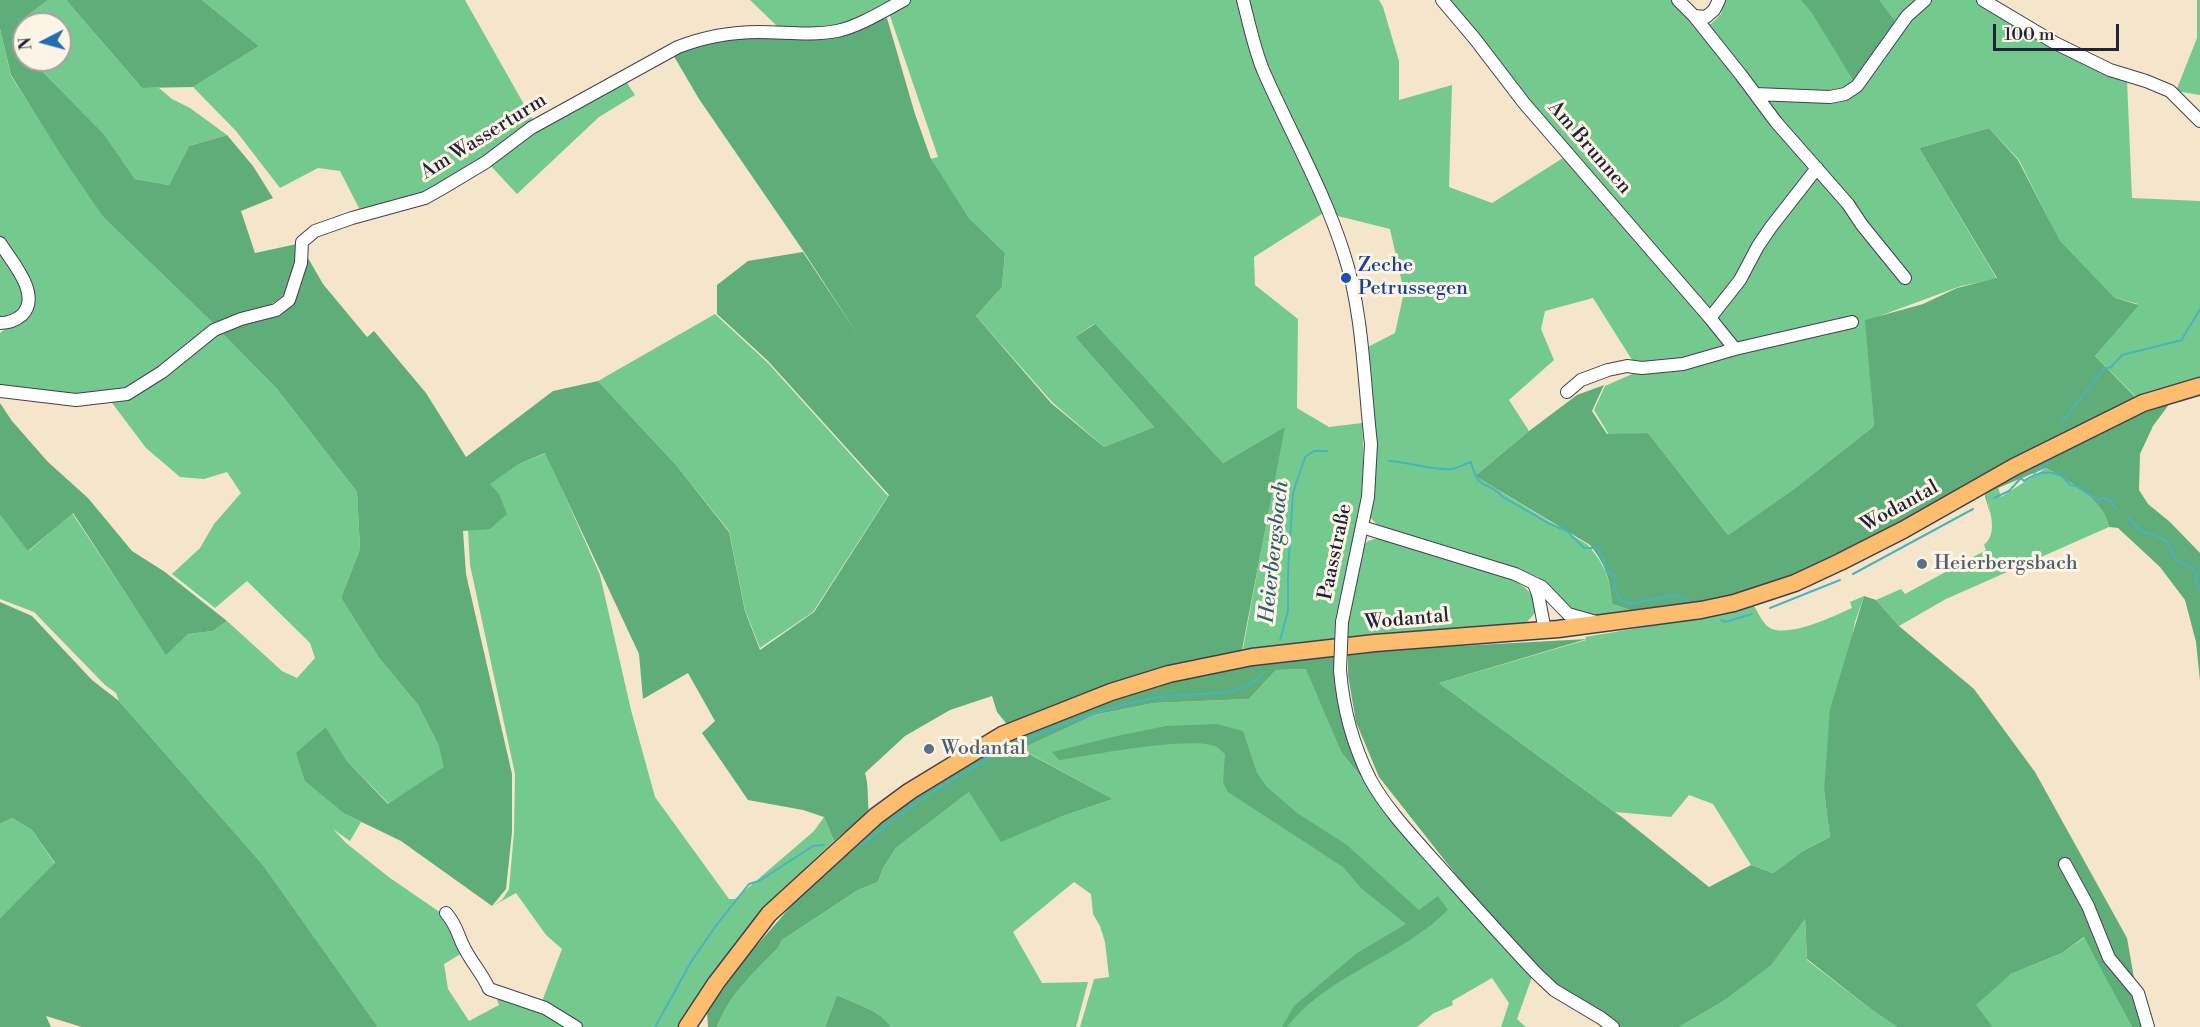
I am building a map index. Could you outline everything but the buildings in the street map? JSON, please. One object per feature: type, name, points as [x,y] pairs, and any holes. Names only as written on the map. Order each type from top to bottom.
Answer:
[{"type":"main road","name":"Wodantal","points":[[687,1027],[716,983],[769,914],[876,816],[909,791],[1002,735],[1123,688],[1168,674],[1252,657],[1375,643],[1551,630],[1713,608],[1795,583],[1873,546],[1985,482],[2144,403],[2200,387]]},
{"type":"street","name":"Am Wasserturm","points":[[0,391],[76,400],[127,394],[162,372],[214,330],[276,309],[289,300],[300,263],[302,242],[315,231],[433,194],[486,162],[531,128],[678,47],[699,39],[725,34],[758,32],[806,35],[839,30],[904,0]]},
{"type":"street","name":"Paasstraße","points":[[1243,0],[1263,69],[1304,153],[1336,230],[1352,287],[1371,444],[1369,487],[1342,622],[1340,670],[1345,705],[1359,756],[1372,782],[1394,812],[1536,974],[1554,990],[1613,1027]]},
{"type":"street","name":"Am Brunnen","points":[[1442,0],[1476,39],[1524,103],[1735,349]]},
{"type":"street","points":[[1678,0],[1694,16],[1776,122],[1848,204],[1905,278]]},
{"type":"street","points":[[1694,16],[1706,17],[1714,10],[1719,0]]},
{"type":"street","points":[[1755,94],[1830,97],[1845,94],[1857,86],[1907,16],[1925,0]]},
{"type":"street","points":[[1983,0],[2073,52],[2110,70],[2170,91],[2200,121]]},
{"type":"street","points":[[1710,318],[1740,280],[1758,246],[1817,168]]},
{"type":"street","points":[[0,243],[27,287],[30,297],[27,308],[19,317],[10,322],[0,323]]},
{"type":"street","points":[[1567,392],[1581,380],[1608,370],[1627,366],[1642,368],[1683,364],[1735,349],[1852,322]]},
{"type":"street","name":"Wodantal","points":[[1362,527],[1515,574],[1542,587],[1554,603],[1568,614],[1606,624]]},
{"type":"street","points":[[1534,584],[1551,630]]},
{"type":"street","points":[[1551,630],[1554,603]]},
{"type":"street","points":[[2065,864],[2088,906],[2109,958],[2138,993],[2148,1027]]},
{"type":"street","points":[[446,913],[456,924],[467,953],[489,989],[545,1008],[576,1027]]},
{"type":"green space","points":[[0,0],[48,0],[32,12],[12,12],[12,72],[43,72],[104,134],[135,179],[169,185],[189,146],[227,135],[253,166],[273,198],[241,211],[255,253],[297,244],[294,273],[287,291],[270,305],[216,326],[103,217],[11,75],[0,29]]},
{"type":"green space","points":[[48,0],[66,0],[142,88],[159,88],[227,135],[189,146],[169,185],[135,179],[104,134],[43,72],[72,72],[72,12],[32,12]]},
{"type":"green space","points":[[66,0],[202,0],[259,46],[193,87],[142,88]]},
{"type":"green space","points":[[202,0],[465,0],[534,122],[477,165],[408,201],[361,212],[340,171],[318,168],[280,188],[236,131],[193,87],[259,46]]},
{"type":"green space","points":[[750,0],[898,0],[839,29],[782,31]]},
{"type":"green space","points":[[910,0],[1239,0],[1325,212],[1254,257],[1255,285],[1298,319],[1297,408],[1329,427],[1362,423],[1362,492],[1339,602],[1334,645],[1242,654],[1284,428],[1223,463],[1094,324],[1075,337],[1154,427],[1104,447],[1052,402],[976,316],[1002,287],[1005,253],[969,218],[930,159],[938,157],[888,10]]},
{"type":"green space","points":[[1248,0],[1379,0],[1399,61],[1399,100],[1452,85],[1449,187],[1492,203],[1566,156],[1446,0],[1673,0],[1690,18],[1711,24],[1721,14],[1724,0],[1976,0],[2127,80],[2132,198],[2200,201],[2200,377],[2139,400],[2095,356],[2138,304],[2115,298],[2060,242],[2019,160],[1989,128],[1919,148],[1997,279],[1961,286],[1866,321],[1874,426],[1794,489],[1728,535],[1648,433],[1609,435],[1594,410],[1605,386],[1639,371],[1593,298],[1545,311],[1541,329],[1554,360],[1509,400],[1529,431],[1475,476],[1588,545],[1606,572],[1612,604],[1645,615],[1594,615],[1568,608],[1538,577],[1458,549],[1378,526],[1371,518],[1364,349],[1395,333],[1404,292],[1390,229],[1334,215],[1265,65]]},
{"type":"green space","points":[[1801,0],[1879,0],[1897,24],[1856,85],[1812,13]]},
{"type":"green space","points":[[2197,0],[2200,0],[2200,95],[2176,91],[2197,38]]},
{"type":"green space","points":[[887,18],[915,114],[931,159],[969,218],[1005,253],[1002,287],[976,316],[1051,403],[1104,447],[1154,427],[1075,337],[1095,324],[1223,463],[1285,427],[1241,655],[1010,728],[997,712],[992,696],[950,710],[905,736],[865,773],[869,812],[834,841],[824,817],[803,810],[748,800],[702,733],[715,721],[688,673],[643,699],[639,654],[545,453],[519,464],[490,484],[499,494],[507,514],[490,529],[463,531],[466,574],[512,774],[512,832],[506,889],[492,906],[401,841],[345,814],[305,781],[296,753],[326,727],[347,761],[388,804],[444,767],[438,744],[418,705],[379,658],[341,598],[360,549],[357,492],[277,389],[220,331],[278,313],[300,283],[308,258],[323,284],[367,337],[374,331],[426,393],[466,457],[553,391],[598,381],[677,466],[729,532],[745,611],[760,650],[814,612],[889,495],[768,361],[717,314],[717,285],[748,261],[803,252],[860,338],[804,252],[699,99],[672,53],[725,38],[838,37],[867,23]]},
{"type":"green space","points":[[0,29],[11,76],[103,217],[216,326],[126,391],[77,397],[0,387],[0,333],[10,325],[0,322]]},
{"type":"green space","points":[[625,80],[635,95],[599,117],[517,194],[489,164],[531,132]]},
{"type":"green space","points":[[1989,128],[2018,160],[2060,241],[2115,298],[2139,305],[2095,356],[2138,400],[1991,471],[1927,509],[1819,565],[1750,591],[1645,615],[1612,604],[1606,573],[1590,545],[1475,476],[1577,395],[1604,385],[1592,411],[1607,434],[1648,433],[1728,535],[1794,489],[1874,426],[1865,320],[1923,304],[1957,288],[1997,278],[1919,148]]},
{"type":"green space","points":[[715,314],[768,363],[888,496],[813,612],[760,648],[745,610],[729,531],[677,466],[598,381]]},
{"type":"green space","points":[[220,331],[277,389],[357,492],[360,549],[341,598],[379,658],[418,705],[438,744],[445,768],[389,804],[347,761],[326,727],[345,814],[361,822],[350,841],[333,829],[346,843],[390,878],[444,915],[464,952],[444,964],[448,989],[469,1021],[499,1005],[497,1000],[501,997],[527,1004],[570,1027],[378,1027],[263,865],[119,701],[116,693],[105,685],[34,612],[0,599],[0,515],[29,551],[72,513],[166,654],[188,634],[213,631],[227,621],[282,671],[297,678],[315,658],[310,643],[247,581],[215,608],[172,574],[200,548],[214,524],[241,493],[227,472],[204,479],[180,477],[146,448],[109,399]]},
{"type":"green space","points":[[0,403],[12,421],[48,462],[88,498],[132,551],[165,572],[227,621],[213,631],[188,634],[166,655],[73,513],[28,551],[0,515]]},
{"type":"green space","points":[[2170,403],[2153,426],[2140,454],[2139,490],[2148,504],[2170,522],[2200,553],[2200,681],[2196,642],[2185,600],[2160,567],[2118,528],[2109,527],[2106,517],[2093,499],[2046,468],[1986,493],[1990,514],[1985,496],[1986,489],[2123,420]]},
{"type":"green space","points":[[546,453],[600,575],[631,710],[655,797],[729,899],[735,899],[814,831],[824,817],[834,841],[763,912],[715,974],[679,1027],[578,1027],[541,1004],[562,949],[546,935],[516,893],[493,906],[502,900],[509,889],[514,832],[515,774],[470,565],[468,531],[489,484],[519,464]]},
{"type":"green space","points":[[2046,468],[2093,499],[2106,517],[2109,527],[1946,599],[1899,626],[1876,600],[1901,589],[1905,594],[1986,550],[1984,545],[1989,540],[1992,528],[1986,493],[1997,484],[2001,497]]},
{"type":"green space","points":[[1378,538],[1511,579],[1532,596],[1535,613],[1526,623],[1347,639],[1352,593],[1364,545]]},
{"type":"green space","points":[[1864,596],[1855,622],[1824,791],[1830,837],[1803,851],[1773,873],[1751,865],[1713,804],[1689,795],[1671,817],[1615,812],[1439,683],[1586,640],[1585,637],[1704,617],[1753,605],[1770,628],[1788,630],[1800,628],[1852,608],[1850,602]]},
{"type":"green space","points":[[1864,596],[1876,600],[1899,626],[1974,689],[2035,772],[2127,938],[2137,995],[2147,1027],[2132,1027],[2084,937],[2062,953],[2011,974],[1976,1005],[1993,1027],[1897,1027],[1807,959],[1805,919],[1771,965],[1725,1000],[1679,1027],[1619,1027],[1564,996],[1506,938],[1379,777],[1356,722],[1348,675],[1348,652],[1587,639],[1439,683],[1623,818],[1709,887],[1751,865],[1773,873],[1803,851],[1830,837],[1824,791],[1830,709]]},
{"type":"green space","points":[[0,602],[32,616],[92,680],[119,701],[263,865],[378,1027],[82,1027],[46,1016],[51,1027],[0,1027],[0,918],[55,863],[32,830],[12,818],[0,824]]},
{"type":"green space","points":[[1334,651],[1335,688],[1349,743],[1363,780],[1341,752],[1306,669],[1276,670],[1249,699],[1153,703],[1094,715],[1020,749],[1113,799],[1060,817],[1001,842],[969,792],[896,848],[883,868],[878,882],[858,890],[782,940],[778,948],[735,994],[717,1027],[708,1027],[707,1011],[751,952],[799,897],[898,806],[1004,740],[1081,705],[1184,675]]},
{"type":"green space","points":[[1307,669],[1341,752],[1385,809],[1532,977],[1517,1019],[1526,1027],[1501,1027],[1509,1003],[1492,978],[1452,1001],[1453,1005],[1434,1013],[1417,1027],[1080,1027],[1094,979],[1109,977],[1105,942],[1093,914],[1091,894],[1074,882],[1013,932],[1042,983],[1088,982],[1076,1027],[891,1027],[874,1012],[837,995],[825,1027],[717,1027],[735,994],[778,948],[782,940],[858,890],[878,882],[883,868],[896,848],[969,792],[1060,817],[1113,799],[1019,748],[1094,715],[1153,703],[1249,699],[1276,670]]},
{"type":"green space","points":[[1217,724],[1243,731],[1257,773],[1267,787],[1297,813],[1347,845],[1419,910],[1438,896],[1448,910],[1430,926],[1318,997],[1287,1027],[1282,1027],[1294,1006],[1357,953],[1406,924],[1362,889],[1343,867],[1228,792],[1223,783],[1225,754],[1216,747],[1184,743],[1059,760],[1052,752],[1166,726]]},
{"type":"green space","points":[[12,818],[32,830],[55,864],[0,918],[0,824]]},
{"type":"green space","points":[[1805,919],[1807,960],[1897,1027],[1679,1027],[1725,1000],[1770,965]]},
{"type":"green space","points":[[2085,937],[2132,1027],[1993,1027],[1975,1005],[2011,974],[2062,953]]},
{"type":"green space","points":[[837,995],[874,1012],[891,1027],[825,1027]]},
{"type":"waterway","name":"Heierbergsbach","points":[[2062,422],[2104,369],[2111,367],[2122,355],[2182,340],[2200,309]]},
{"type":"waterway","name":"Heierbergsbach","points":[[1280,640],[1288,611],[1293,493],[1305,457],[1314,451],[1327,451]]},
{"type":"waterway","points":[[2034,473],[2051,460]]},
{"type":"waterway","name":"Heierbergsbach","points":[[1389,461],[1444,469],[1471,462],[1480,482],[1548,523],[1567,531],[1584,548],[1597,548],[1604,558],[1606,571],[1615,575],[1614,587],[1619,599],[1631,604],[1675,595],[1689,601]]},
{"type":"waterway","points":[[1994,498],[2009,491],[2021,478],[2024,481],[2042,473],[2055,473],[2070,485],[2076,486],[2098,500],[2104,498],[2110,501],[2117,510]]},
{"type":"waterway","points":[[1853,574],[1973,509]]},
{"type":"waterway","points":[[2128,517],[2138,528],[2164,540],[2169,544],[2173,557],[2186,566],[2192,567],[2197,574],[2196,583],[2200,590]]},
{"type":"waterway","name":"Heierbergsbach","points":[[1770,608],[1840,580]]},
{"type":"waterway","points":[[1721,620],[1725,622],[1752,614]]},
{"type":"waterway","name":"Heierbergsbach","points":[[857,847],[946,784],[1000,752],[1037,735],[1134,702],[1242,688],[1264,673]]},
{"type":"waterway","name":"Heierbergsbach","points":[[655,1027],[691,962],[749,884],[759,881],[813,846],[824,845]]},
{"type":"place","name":"Zeche Petrussegen","points":[[1346,278]]},
{"type":"place","name":"Heierbergsbach","points":[[1922,564]]},
{"type":"place","name":"Wodantal","points":[[929,749]]}]
